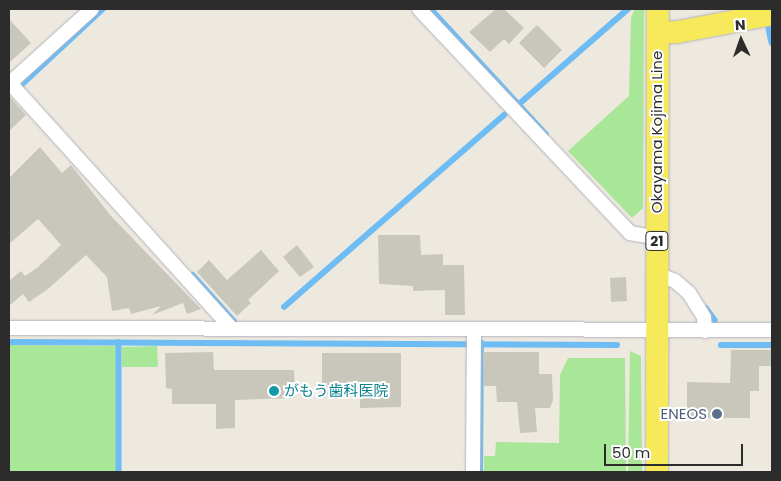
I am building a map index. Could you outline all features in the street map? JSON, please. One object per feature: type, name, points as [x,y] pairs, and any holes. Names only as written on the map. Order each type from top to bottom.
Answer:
[{"type":"main road","name":"Okayama Kojima Line","points":[[657,472],[658,9]]},
{"type":"main road","name":"Okayama Kojima Line","points":[[658,32],[678,32],[772,14]]},
{"type":"street","points":[[92,9],[10,82],[231,328]]},
{"type":"street","points":[[419,9],[630,233],[657,238]]},
{"type":"street","points":[[657,274],[675,281],[689,293],[704,317],[705,331]]},
{"type":"street","points":[[9,328],[231,328],[474,338],[658,330],[772,330]]},
{"type":"street","points":[[473,472],[474,338]]},
{"type":"green space","points":[[635,9],[644,9],[643,208],[632,218],[568,151],[629,96],[631,17]]},
{"type":"green space","points":[[9,345],[116,346],[116,472],[9,472]]},
{"type":"green space","points":[[157,346],[158,367],[122,367],[122,347]]},
{"type":"green space","points":[[630,351],[641,356],[642,472],[628,472]]},
{"type":"green space","points":[[568,358],[625,358],[626,472],[484,472],[484,456],[495,456],[496,442],[559,443],[560,375]]},
{"type":"building","points":[[496,9],[504,9],[524,28],[509,44],[504,39],[490,52],[469,32]]},
{"type":"building","points":[[9,19],[31,43],[9,63]]},
{"type":"building","points":[[537,25],[562,50],[544,68],[519,43]]},
{"type":"building","points":[[9,96],[26,115],[9,131]]},
{"type":"building","points":[[40,147],[62,173],[71,165],[111,216],[201,309],[187,314],[183,303],[152,315],[161,306],[131,314],[129,308],[112,311],[107,277],[86,255],[48,289],[29,302],[23,294],[9,306],[9,281],[21,271],[25,276],[38,267],[61,245],[38,219],[9,244],[9,178]]},
{"type":"building","points":[[378,235],[420,235],[421,255],[443,254],[443,265],[464,265],[465,315],[445,315],[445,290],[413,291],[413,286],[379,284]]},
{"type":"building","points":[[297,245],[314,267],[300,277],[283,257]]},
{"type":"building","points":[[261,250],[279,271],[248,300],[251,303],[237,316],[197,272],[209,260],[227,280]]},
{"type":"building","points":[[626,277],[627,301],[611,302],[610,278]]},
{"type":"building","points":[[731,350],[772,350],[772,366],[759,366],[759,391],[750,391],[750,418],[687,418],[687,382],[730,383]]},
{"type":"building","points":[[213,352],[214,370],[294,370],[295,398],[235,400],[235,428],[216,429],[216,404],[172,404],[172,389],[166,388],[165,353]]},
{"type":"building","points":[[483,352],[539,352],[539,374],[552,374],[553,400],[550,408],[535,408],[537,432],[520,433],[517,402],[497,402],[496,386],[484,386]]},
{"type":"building","points":[[322,353],[401,353],[401,407],[360,408],[360,394],[322,394]]},
{"type":"waterway","points":[[18,88],[103,9]]},
{"type":"waterway","points":[[431,9],[546,134]]},
{"type":"waterway","points":[[518,105],[628,9]]},
{"type":"waterway","points":[[769,29],[772,43]]},
{"type":"waterway","points":[[284,307],[504,115]]},
{"type":"waterway","points":[[193,275],[234,321]]},
{"type":"waterway","points":[[706,308],[715,320]]},
{"type":"waterway","points":[[9,342],[617,345]]},
{"type":"waterway","points":[[119,342],[119,472]]},
{"type":"waterway","points":[[480,472],[481,343]]},
{"type":"waterway","points":[[721,345],[772,345]]},
{"type":"place","name":"がもう歯科医院","points":[[274,391]]},
{"type":"place","name":"ENEOS","points":[[717,414]]}]
